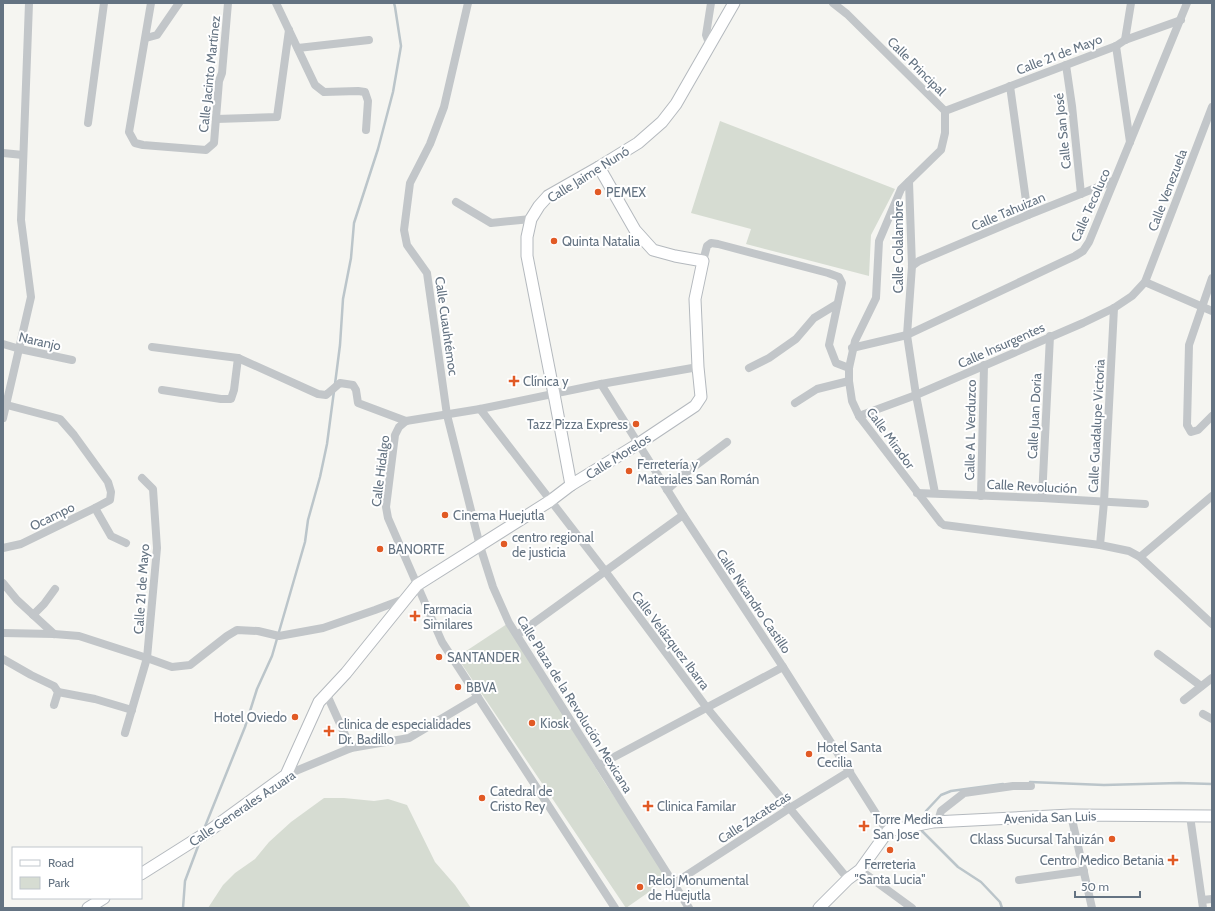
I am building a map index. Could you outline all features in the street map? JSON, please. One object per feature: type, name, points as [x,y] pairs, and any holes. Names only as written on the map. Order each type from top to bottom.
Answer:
[{"type":"main road","name":"Calle Jaime Nunó","points":[[571,485],[527,256],[527,237],[531,219],[539,206],[548,196],[638,143],[662,122],[676,104],[734,3]]},
{"type":"main road","points":[[599,167],[634,230],[653,250],[703,261]]},
{"type":"main road","name":"Calle Morelos","points":[[286,775],[319,702],[346,673],[404,599],[417,585],[550,501],[571,485],[638,444],[695,406],[700,398],[695,299],[703,261]]},
{"type":"main road","name":"Calle Generales Azuara","points":[[142,873],[209,831],[286,775]]},
{"type":"main road","name":"Avenida San Luis","points":[[888,831],[936,822],[1071,815],[1212,816]]},
{"type":"main road","points":[[819,908],[848,879],[860,870],[888,831]]},
{"type":"main road","points":[[88,908],[102,899]]},
{"type":"street","points":[[3,418],[4,404],[20,349],[31,297],[21,220],[29,3]]},
{"type":"street","points":[[88,123],[104,3]]},
{"type":"street","points":[[151,3],[146,38],[157,35],[179,3]]},
{"type":"street","name":"Calle Jacinto Martínez","points":[[146,38],[129,132],[136,143],[142,145],[206,150],[214,143],[228,3]]},
{"type":"street","points":[[276,3],[315,85],[324,92],[365,92],[368,101],[366,130]]},
{"type":"street","name":"Calle Cuauhtémoc","points":[[468,3],[444,106],[430,144],[410,183],[404,230],[406,245],[427,273],[447,415],[480,546]]},
{"type":"street","points":[[710,46],[706,35],[711,3]]},
{"type":"street","name":"Calle Principal","points":[[833,3],[847,14],[945,111],[945,133],[941,150],[901,189],[879,241],[878,262]]},
{"type":"street","points":[[1125,40],[1131,3]]},
{"type":"street","name":"Calle Tecoluco","points":[[852,348],[907,335],[1083,251],[1089,242],[1187,3]]},
{"type":"street","name":"Calle 21 de Mayo","points":[[945,111],[1116,46],[1125,40],[1181,20]]},
{"type":"street","points":[[216,119],[277,117],[289,29]]},
{"type":"street","points":[[298,48],[369,40]]},
{"type":"street","points":[[1116,46],[1130,142]]},
{"type":"street","name":"Calle San José","points":[[1066,65],[1072,106],[1081,194]]},
{"type":"street","points":[[1010,86],[1028,215]]},
{"type":"street","name":"Calle Venezuela","points":[[1145,282],[1212,107]]},
{"type":"street","points":[[3,153],[23,155]]},
{"type":"street","name":"Calle Tahuizan","points":[[912,266],[1028,215],[1114,181]]},
{"type":"street","name":"Calle Colalambre","points":[[909,182],[912,266],[907,335],[916,395],[935,493]]},
{"type":"street","points":[[456,202],[491,223],[531,219]]},
{"type":"street","points":[[703,261],[707,246],[711,243],[840,277],[842,283],[829,345],[836,363],[849,368]]},
{"type":"street","name":"Calle Mirador","points":[[878,262],[876,298],[852,348],[849,368],[849,381],[852,400],[859,416],[917,493],[944,526],[1100,545]]},
{"type":"street","points":[[1212,278],[1189,345],[1187,425],[1191,432],[1198,430],[1212,416]]},
{"type":"street","points":[[1145,282],[1212,311]]},
{"type":"street","name":"Calle Insurgentes","points":[[859,416],[916,395],[1083,323],[1114,308],[1132,296],[1145,282]]},
{"type":"street","points":[[749,368],[769,358],[796,339],[814,318],[837,304]]},
{"type":"street","name":"Calle Guadalupe Victoria","points":[[1100,545],[1104,502],[1114,308]]},
{"type":"street","name":"Calle Juan Doria","points":[[1042,498],[1050,336]]},
{"type":"street","name":"Naranjo","points":[[3,344],[72,360]]},
{"type":"street","points":[[152,347],[238,358],[318,394],[326,395],[340,383],[353,385],[356,390],[358,403],[406,421],[480,410],[601,384],[698,367]]},
{"type":"street","points":[[162,390],[221,399],[231,399],[234,390],[238,358]]},
{"type":"street","name":"Calle A L Verduzco","points":[[981,496],[984,365]]},
{"type":"street","points":[[795,402],[817,389],[849,381]]},
{"type":"street","name":"Calle Nicandro Castillo","points":[[601,384],[683,515],[784,667],[888,831]]},
{"type":"street","name":"Ocampo","points":[[3,548],[22,544],[95,508],[110,500],[111,492],[108,482],[74,435],[60,419],[4,404]]},
{"type":"street","name":"Calle Velázquez Ibarra","points":[[480,410],[605,572],[707,708],[848,879]]},
{"type":"street","name":"Calle Hidalgo","points":[[406,421],[399,427],[395,435],[386,507],[388,518],[442,642],[615,908]]},
{"type":"street","points":[[667,490],[683,475],[727,442]]},
{"type":"street","name":"Calle 21 de Mayo","points":[[125,733],[147,658],[157,548],[153,489],[142,478]]},
{"type":"street","name":"Calle Revolución","points":[[917,493],[1145,504]]},
{"type":"street","points":[[1140,557],[1212,496]]},
{"type":"street","points":[[95,508],[111,536],[126,543]]},
{"type":"street","points":[[517,635],[683,515]]},
{"type":"street","points":[[1100,545],[1129,551],[1140,557],[1212,624]]},
{"type":"street","name":"Calle Plaza de la Revolución Mexicana","points":[[480,546],[493,587],[509,623],[689,908]]},
{"type":"street","points":[[3,583],[32,615],[54,634]]},
{"type":"street","points":[[32,615],[44,604],[55,589]]},
{"type":"street","points":[[3,633],[79,636],[172,667],[190,665],[237,630],[258,631],[279,636],[323,628],[404,599]]},
{"type":"street","points":[[1158,654],[1202,686]]},
{"type":"street","points":[[3,659],[54,686],[58,692],[95,699],[132,710]]},
{"type":"street","points":[[599,765],[784,667]]},
{"type":"street","points":[[1184,700],[1212,678]]},
{"type":"street","points":[[54,706],[58,692]]},
{"type":"street","points":[[327,695],[351,748]]},
{"type":"street","name":"Calle Generales Azuara","points":[[286,775],[351,748],[409,738],[478,697]]},
{"type":"street","points":[[1203,714],[1212,719]]},
{"type":"street","name":"Calle Zacatecas","points":[[673,884],[790,808],[850,772]]},
{"type":"street","points":[[936,822],[941,811],[964,793],[1013,786],[1031,786]]},
{"type":"street","points":[[1071,815],[1092,908]]},
{"type":"street","points":[[1190,816],[1203,904],[1212,899]]},
{"type":"street","points":[[860,870],[912,908]]},
{"type":"street","points":[[1019,880],[1084,871]]},
{"type":"green space","points":[[720,121],[895,189],[871,235],[869,276],[746,244],[751,229],[691,213]]},
{"type":"green space","points":[[507,624],[605,783],[669,878],[626,908],[457,657]]},
{"type":"green space","points":[[324,798],[374,801],[388,799],[407,805],[435,862],[455,885],[471,908],[208,908],[223,885],[235,873],[255,859],[269,842],[291,822]]},
{"type":"waterway","points":[[335,384],[340,345],[343,299],[351,258],[354,223],[378,149],[393,92],[401,46],[394,3]]},
{"type":"waterway","points":[[204,829],[245,727],[257,689],[272,656],[305,542],[308,520],[320,477],[327,444],[334,391]]},
{"type":"waterway","points":[[1030,782],[1104,785],[1179,783],[1212,784]]},
{"type":"waterway","points":[[924,820],[926,811],[941,795],[951,791],[1003,784]]},
{"type":"waterway","points":[[923,827],[922,831],[958,867],[981,882],[1000,902],[1002,908]]},
{"type":"waterway","points":[[183,908],[185,881],[200,841]]},
{"type":"place","name":"PEMEX","points":[[598,192]]},
{"type":"place","name":"Quinta Natalia","points":[[554,241]]},
{"type":"place","name":"Clínica y","points":[[514,381]]},
{"type":"place","name":"Tazz Pizza Express","points":[[636,424]]},
{"type":"place","name":"Ferretería y Materiales San Román","points":[[629,471]]},
{"type":"place","name":"Cinema Huejutla","points":[[445,515]]},
{"type":"place","name":"centro regional de justicia","points":[[504,544]]},
{"type":"place","name":"BANORTE","points":[[380,549]]},
{"type":"place","name":"Farmacia Similares","points":[[415,616]]},
{"type":"place","name":"SANTANDER","points":[[439,657]]},
{"type":"place","name":"BBVA","points":[[458,687]]},
{"type":"place","name":"Hotel Oviedo","points":[[295,717]]},
{"type":"place","name":"Kiosk","points":[[532,723]]},
{"type":"place","name":"clinica de especialidades Dr. Badillo","points":[[329,731]]},
{"type":"place","name":"Hotel Santa Cecilia","points":[[809,754]]},
{"type":"place","name":"Catedral de Cristo Rey","points":[[482,798]]},
{"type":"place","name":"Clinica Familar","points":[[648,806]]},
{"type":"place","name":"Torre Medica San Jose","points":[[864,826]]},
{"type":"place","name":"Cklass Sucursal Tahuizán","points":[[1112,839]]},
{"type":"place","name":"Ferreteria \"Santa Lucia\"","points":[[890,850]]},
{"type":"place","name":"Centro Medico Betania","points":[[1173,860]]},
{"type":"place","name":"Reloj Monumental de Huejutla","points":[[640,887]]}]
